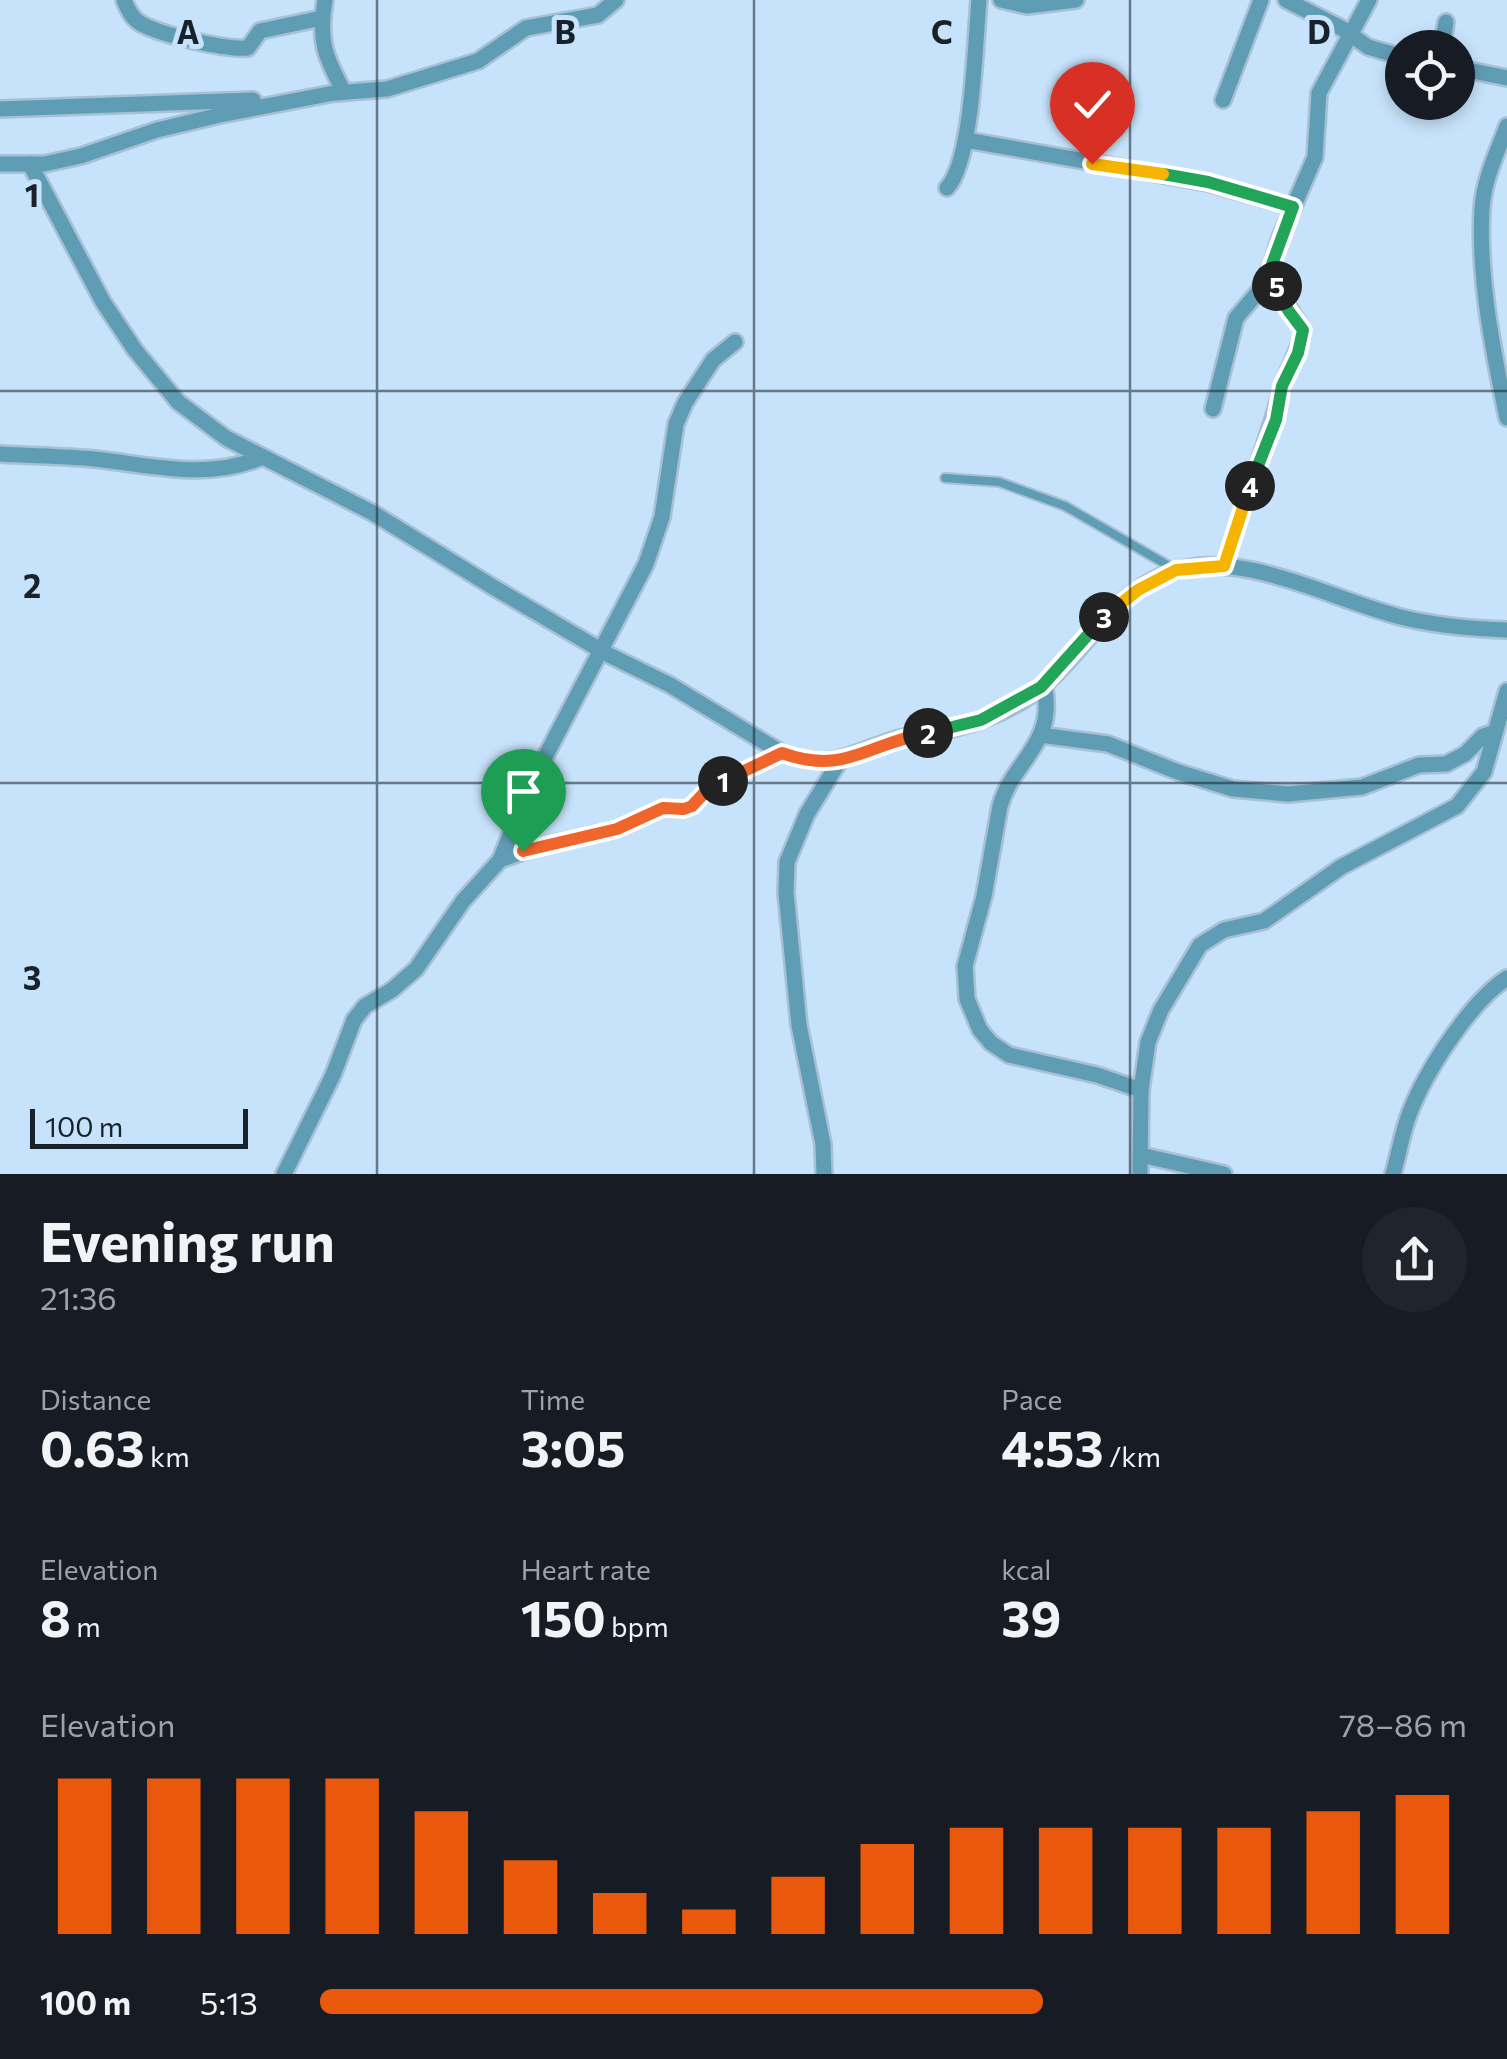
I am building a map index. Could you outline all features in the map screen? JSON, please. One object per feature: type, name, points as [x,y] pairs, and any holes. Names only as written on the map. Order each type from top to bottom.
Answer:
[{"type":"street","points":[[124,0],[130,13],[143,24],[228,49],[248,48],[260,32],[322,18]]},
{"type":"street","points":[[325,0],[323,50],[338,93]]},
{"type":"street","points":[[0,109],[216,103],[387,89],[478,61],[526,28],[598,15],[616,0]]},
{"type":"street","points":[[947,188],[955,180],[966,140],[979,0]]},
{"type":"street","points":[[1000,0],[1027,6],[1076,0]]},
{"type":"street","points":[[1223,100],[1261,0]]},
{"type":"street","points":[[1286,0],[1368,47],[1385,52]]},
{"type":"street","points":[[1212,409],[1236,318],[1259,291],[1271,267],[1315,157],[1319,94],[1369,0]]},
{"type":"street","points":[[1445,30],[1446,22]]},
{"type":"street","points":[[1475,71],[1507,78]]},
{"type":"street","points":[[0,164],[81,156],[130,138],[220,115],[338,93]]},
{"type":"street","points":[[1507,126],[1488,176],[1482,208],[1485,285],[1501,345],[1507,418]]},
{"type":"street","points":[[966,140],[1208,182],[1293,207]]},
{"type":"street","points":[[30,164],[80,263],[136,350],[178,402],[226,438],[373,513],[602,650],[686,694],[782,753],[802,760],[829,763],[900,738],[981,720],[1044,685],[1104,617],[1138,590],[1176,570],[1224,566],[1328,590],[1407,619],[1507,630]]},
{"type":"street","points":[[1488,176],[1507,180]]},
{"type":"street","points":[[1224,566],[1276,420],[1282,386],[1302,340],[1303,330],[1280,296],[1271,267]]},
{"type":"street","points":[[284,1174],[333,1075],[354,1020],[365,1006],[416,969],[463,901],[500,860],[532,782],[634,590],[655,542],[676,424],[684,402],[707,367],[735,342]]},
{"type":"street","points":[[0,454],[192,472],[239,467],[262,457]]},
{"type":"street","points":[[1044,685],[1048,698],[1040,736],[1004,792],[1000,806],[984,896],[965,966],[968,999],[980,1030],[990,1043],[1009,1055],[1141,1090]]},
{"type":"street","points":[[1140,1174],[1141,1090],[1148,1042],[1161,1010],[1200,944],[1224,930],[1264,920],[1341,866],[1457,806],[1484,772],[1507,691]]},
{"type":"street","points":[[1040,736],[1108,744],[1178,772],[1233,788],[1288,794],[1378,784],[1419,765],[1446,764],[1495,732]]},
{"type":"street","points":[[500,860],[533,848],[617,829],[663,808],[692,806],[710,787],[782,753]]},
{"type":"street","points":[[824,1174],[823,1144],[798,1025],[786,893],[787,862],[807,814],[840,760]]},
{"type":"street","points":[[1393,1174],[1411,1110],[1448,1043],[1478,1002],[1507,978]]},
{"type":"street","points":[[1141,1155],[1224,1174]]},
{"type":"lane","points":[[944,478],[998,482],[1065,506],[1176,570]]},
{"type":"route","points":[[523,851],[617,829],[654,810],[692,806],[710,787],[782,753],[829,763],[900,738],[981,720],[1044,685],[1104,617],[1138,590],[1176,570],[1224,566],[1276,420],[1282,386],[1302,340],[1303,330],[1280,296],[1271,267],[1293,207],[1208,182],[1092,164]]}]
